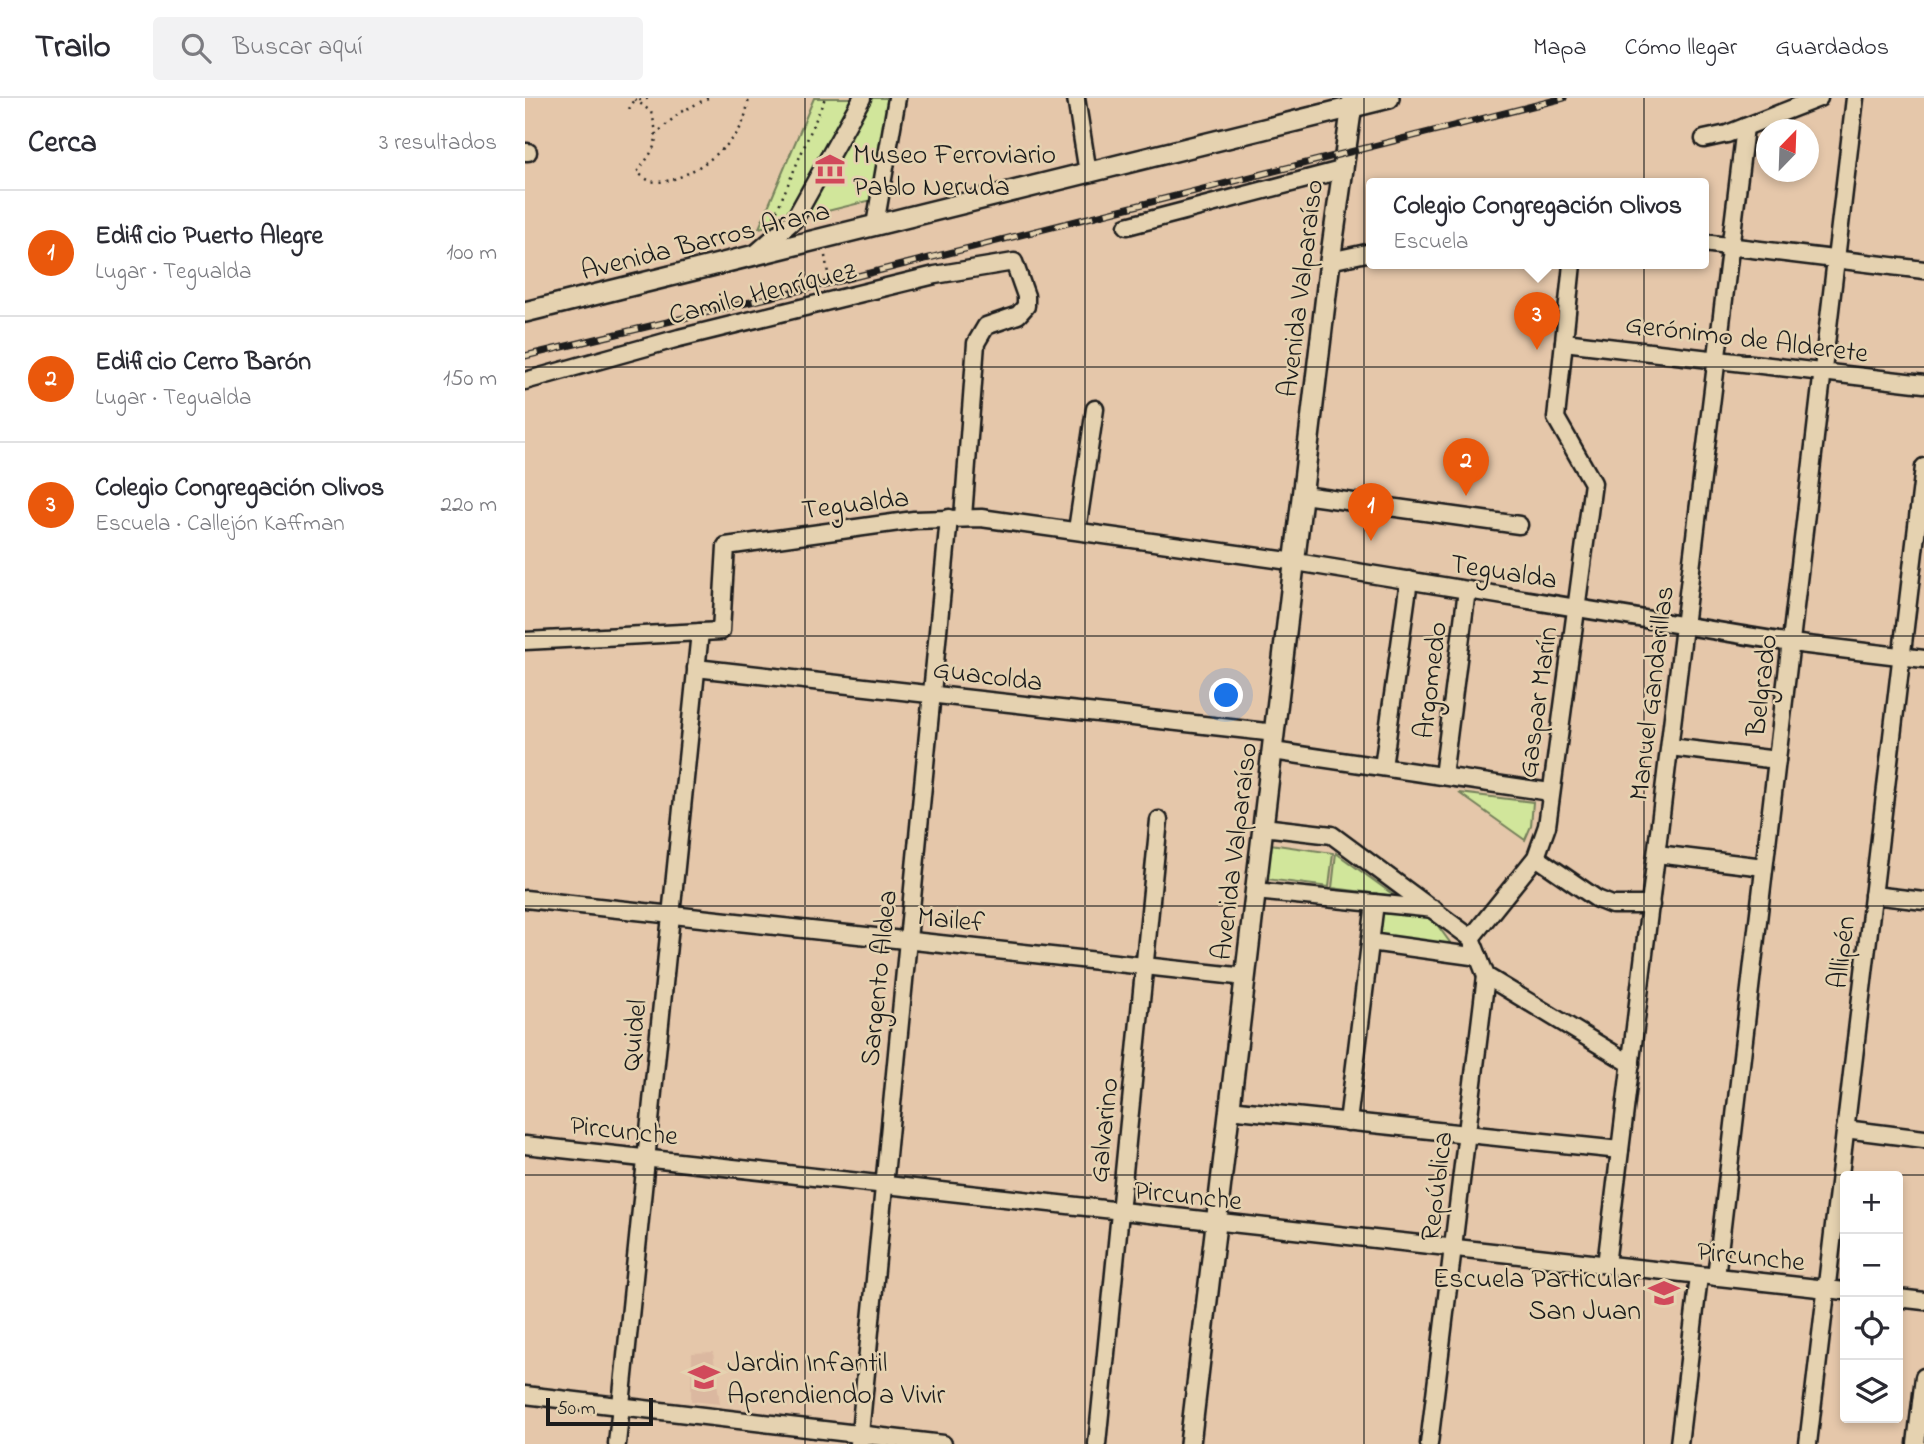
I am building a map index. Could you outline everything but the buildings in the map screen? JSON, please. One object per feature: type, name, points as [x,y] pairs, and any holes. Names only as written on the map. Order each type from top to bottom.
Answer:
[{"type":"main road","name":"Avenida Barros Arana","points":[[525,312],[1088,173],[1352,103],[1389,98]]},
{"type":"main road","name":"Avenida Valparaíso","points":[[1190,1444],[1330,261],[1352,103]]},
{"type":"street","points":[[754,256],[794,220],[862,98]]},
{"type":"street","points":[[875,225],[897,98]]},
{"type":"street","points":[[1076,98],[1088,173]]},
{"type":"street","points":[[1705,139],[1745,127],[1819,98]]},
{"type":"street","name":"Belgrado","points":[[1716,1277],[1855,98]]},
{"type":"street","name":"Manuel Gandarillas","points":[[1606,1265],[1745,127]]},
{"type":"street","points":[[1127,226],[1341,170]]},
{"type":"street","points":[[1709,244],[1924,270]]},
{"type":"street","points":[[1330,261],[1366,253]]},
{"type":"street","name":"Camilo Henríquez","points":[[525,381],[679,338],[935,275],[1014,262]]},
{"type":"street","name":"Sargento Aldea","points":[[859,1439],[931,694],[977,343],[986,326],[1018,315],[1026,306],[1026,296],[1014,262]]},
{"type":"street","points":[[1564,342],[1571,269]]},
{"type":"street","name":"Gerónimo de Alderete","points":[[1564,342],[1924,384]]},
{"type":"street","name":"Gaspar Marín","points":[[1471,938],[1536,857],[1547,826],[1593,483],[1556,418],[1564,342]]},
{"type":"street","points":[[1077,530],[1095,409]]},
{"type":"street","name":"Allipén","points":[[1808,1444],[1924,467]]},
{"type":"street","points":[[1303,495],[1518,525]]},
{"type":"street","name":"Tegualda","points":[[699,632],[721,631],[726,546],[956,517],[1077,530],[1296,562],[1791,643],[1924,659]]},
{"type":"street","points":[[1383,767],[1409,580]]},
{"type":"street","name":"Argomedo","points":[[1443,776],[1467,590]]},
{"type":"street","points":[[525,641],[699,632]]},
{"type":"street","name":"Quidel","points":[[617,1444],[699,632]]},
{"type":"street","name":"Guacolda","points":[[696,668],[931,694],[1274,742],[1383,767],[1550,792]]},
{"type":"street","points":[[1670,747],[1777,760]]},
{"type":"street","name":"Galvarino","points":[[1097,1444],[1159,821]]},
{"type":"street","points":[[1263,827],[1332,835],[1471,938],[1486,976],[1631,1064]]},
{"type":"street","points":[[1657,854],[1764,867]]},
{"type":"street","points":[[1536,857],[1612,905],[1651,905]]},
{"type":"street","points":[[1255,891],[1435,909]]},
{"type":"street","points":[[1873,895],[1924,901]]},
{"type":"street","name":"Mailef","points":[[525,898],[1246,977]]},
{"type":"street","points":[[1348,1122],[1375,903]]},
{"type":"street","points":[[1370,942],[1479,957]]},
{"type":"street","name":"República","points":[[1429,1444],[1486,976]]},
{"type":"street","points":[[1229,1109],[1620,1150]]},
{"type":"street","points":[[1845,1129],[1924,1139]]},
{"type":"street","name":"Pircunche","points":[[525,1145],[1840,1291]]},
{"type":"street","points":[[1679,1444],[1699,1276]]},
{"type":"street","points":[[1903,1299],[1924,1301]]},
{"type":"street","points":[[1916,1444],[1924,1377]]},
{"type":"street","points":[[525,1395],[859,1439],[943,1444]]},
{"type":"path","points":[[636,98],[644,101],[652,98]]},
{"type":"path","points":[[629,109],[636,98]]},
{"type":"path","points":[[636,98],[651,112],[655,152],[637,172],[651,181],[678,178],[718,154],[733,140],[747,113],[748,98]]},
{"type":"path","points":[[697,103],[698,98]]},
{"type":"path","points":[[655,135],[679,113],[708,98]]},
{"type":"path","points":[[770,225],[825,98]]},
{"type":"path","points":[[820,239],[830,283]]},
{"type":"shaded area","name":"Jardin Infantil Aprendiendo a Vivir","points":[[713,1352],[720,1404],[691,1401],[692,1353]]},
{"type":"green space","name":"Museo Ferroviario Pablo Neruda","points":[[814,98],[890,98],[872,200],[759,228]]},
{"type":"green space","points":[[1459,793],[1533,802],[1531,826],[1525,840]]},
{"type":"green space","points":[[1270,844],[1333,853],[1329,887],[1266,879]]},
{"type":"green space","points":[[1336,853],[1395,896],[1332,888]]},
{"type":"green space","points":[[1373,908],[1430,915],[1454,948],[1369,937]]},
{"type":"railway","points":[[525,356],[830,283],[1564,98]]},
{"type":"place","name":"Museo Ferroviario Pablo Neruda","points":[[830,169]]},
{"type":"place","name":"Colegio Congregación Olivos","points":[[1537,350]]},
{"type":"place","name":"Edificio Cerro Barón","points":[[1466,496]]},
{"type":"place","name":"Edificio Puerto Alegre","points":[[1371,541]]},
{"type":"place","name":"Escuela Particular San Juan","points":[[1664,1293]]},
{"type":"place","name":"Jardin Infantil Aprendiendo a Vivir","points":[[704,1377]]}]
